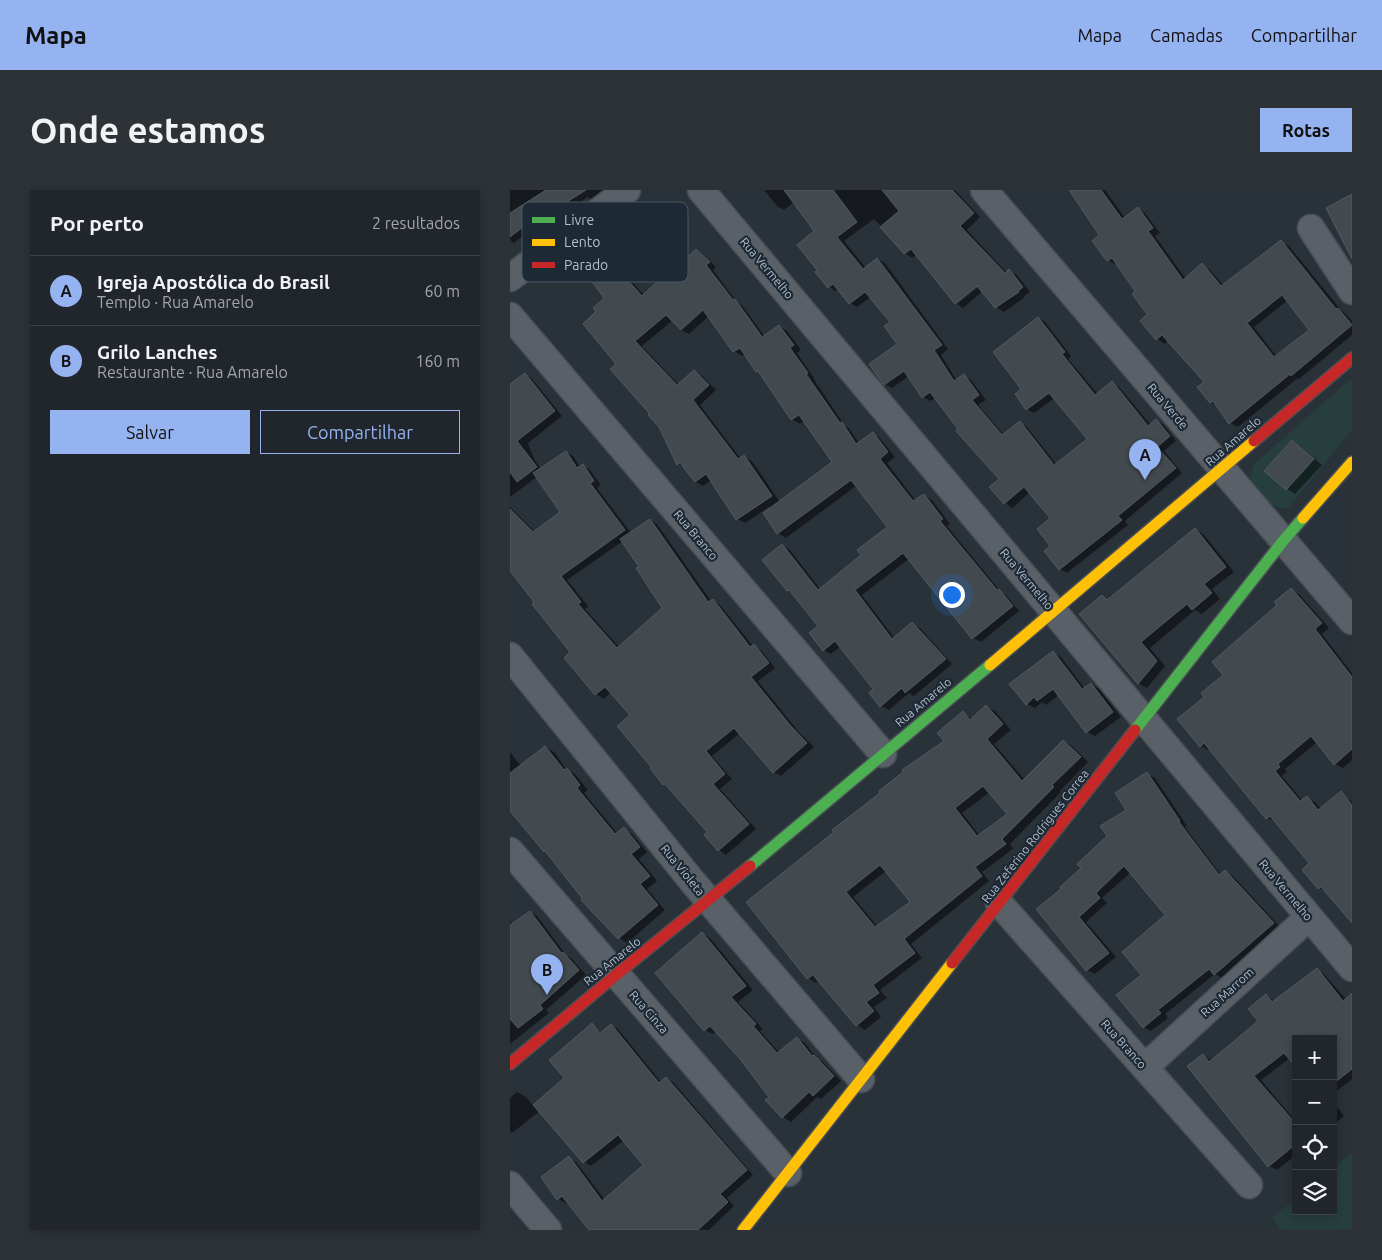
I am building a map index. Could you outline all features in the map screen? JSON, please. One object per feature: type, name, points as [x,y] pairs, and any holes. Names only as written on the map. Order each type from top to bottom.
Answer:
[{"type":"street","points":[[611,202],[627,190]]},
{"type":"street","name":"Rua Vermelho","points":[[701,190],[1352,968]]},
{"type":"street","name":"Rua Verde","points":[[984,190],[1352,621]]},
{"type":"street","points":[[1311,228],[1352,291]]},
{"type":"street","points":[[510,278],[522,269]]},
{"type":"street","name":"Rua Branco","points":[[510,316],[883,754]]},
{"type":"street","name":"Rua Amarelo","points":[[510,1064],[708,901],[1352,358]]},
{"type":"street","name":"Rua Zeferino Rodrigues Correa","points":[[743,1230],[1284,541],[1352,462]]},
{"type":"street","name":"Rua Violeta","points":[[510,656],[708,901],[862,1079]]},
{"type":"street","name":"Rua Cinza","points":[[510,850],[788,1172]]},
{"type":"street","name":"Rua Branco","points":[[999,903],[1250,1185]]},
{"type":"street","name":"Rua Marrom","points":[[1145,1067],[1309,917]]},
{"type":"street","points":[[510,1186],[548,1230]]},
{"type":"green space","points":[[1352,378],[1352,430],[1288,508],[1281,508],[1269,503],[1256,489],[1250,477],[1254,464]]},
{"type":"green space","points":[[1352,1153],[1352,1230],[1281,1230],[1272,1218],[1292,1202],[1292,1215],[1337,1215],[1337,1165]]},
{"type":"building","points":[[546,190],[586,190],[567,202],[527,202]]},
{"type":"building","points":[[784,190],[833,190],[857,222],[837,237],[863,269],[877,258],[942,345],[934,350],[954,381],[964,374],[979,395],[972,400],[1002,435],[1020,421],[1054,465],[1087,439],[1049,393],[1026,410],[1015,394],[1021,389],[993,352],[1038,317],[1065,352],[1062,354],[1095,395],[1112,381],[1148,426],[1156,419],[1170,436],[1157,447],[1176,468],[1118,516],[1122,520],[1059,570],[1044,551],[1050,546],[1037,529],[1050,518],[1024,487],[1004,504],[989,487],[999,479],[956,431],[958,429],[930,392],[922,398],[904,371],[884,385],[880,380],[869,364],[897,344],[884,326],[890,322],[865,292],[849,304],[833,284],[828,288],[815,272],[817,270],[797,245],[814,231]]},
{"type":"building","points":[[882,190],[952,190],[974,213],[960,226],[1005,273],[1009,269],[1023,287],[1019,292],[995,308],[977,286],[955,304],[911,249],[904,254],[880,227],[899,211]]},
{"type":"building","points":[[1069,190],[1101,190],[1122,219],[1138,207],[1153,228],[1148,231],[1183,280],[1202,263],[1221,286],[1281,240],[1336,309],[1338,308],[1352,325],[1229,424],[1213,401],[1210,403],[1197,387],[1204,382],[1162,335],[1156,340],[1140,321],[1147,314],[1132,294],[1135,291],[1112,258],[1107,261],[1092,241],[1099,235]],"holes":[[[1282,295],[1309,330],[1274,357],[1247,323]]]},
{"type":"building","points":[[1352,194],[1352,259],[1326,208]]},
{"type":"building","points":[[522,205],[522,228],[510,237],[510,213]]},
{"type":"building","points":[[696,249],[710,262],[706,265],[733,300],[735,299],[762,337],[779,325],[794,345],[790,348],[808,373],[806,374],[856,444],[873,432],[888,452],[880,459],[913,501],[924,494],[943,519],[940,521],[997,590],[999,589],[1013,606],[972,639],[903,553],[855,590],[892,639],[912,622],[946,659],[905,693],[902,688],[880,707],[869,693],[873,689],[835,641],[823,651],[809,633],[818,626],[762,560],[782,544],[818,590],[861,555],[857,550],[887,527],[851,480],[777,534],[763,513],[832,462],[799,415],[791,420],[740,348],[733,352],[703,310],[681,330],[666,315],[635,341],[677,385],[694,370],[709,385],[693,400],[738,459],[744,455],[772,496],[736,520],[706,474],[695,482],[680,463],[677,465],[659,427],[610,369],[616,364],[583,324],[596,311],[593,308],[604,298],[592,282],[629,282],[642,296],[657,282],[688,282],[688,256]]},
{"type":"building","points":[[525,373],[555,411],[517,441],[537,467],[517,482],[510,472],[510,384]]},
{"type":"building","points":[[1292,440],[1314,459],[1286,490],[1264,471]]},
{"type":"building","points":[[566,451],[577,468],[583,464],[594,481],[590,483],[625,530],[561,576],[581,602],[578,604],[617,648],[662,608],[636,568],[639,567],[620,539],[650,519],[708,602],[713,599],[750,647],[754,644],[769,663],[751,677],[807,743],[773,773],[734,728],[706,751],[725,774],[713,784],[749,824],[718,851],[704,835],[707,832],[665,784],[663,785],[651,767],[617,726],[630,715],[605,687],[595,695],[564,658],[570,652],[532,604],[534,602],[510,571],[510,509],[533,532],[560,512],[533,473]]},
{"type":"building","points":[[1195,528],[1226,567],[1204,584],[1212,593],[1192,610],[1187,604],[1141,642],[1157,661],[1138,684],[1079,614],[1102,595],[1107,600]]},
{"type":"building","points":[[1291,588],[1322,623],[1315,629],[1352,677],[1352,749],[1334,765],[1311,736],[1278,764],[1280,767],[1275,771],[1300,801],[1307,796],[1318,810],[1341,791],[1352,805],[1352,923],[1321,887],[1318,889],[1302,870],[1309,863],[1270,816],[1266,819],[1204,743],[1200,747],[1177,719],[1204,697],[1201,693],[1223,675],[1212,662],[1277,605],[1274,602]]},
{"type":"building","points":[[1053,651],[1082,689],[1091,683],[1113,712],[1086,733],[1053,689],[1037,701],[1034,697],[1026,705],[1009,684]]},
{"type":"building","points":[[986,705],[1003,724],[987,739],[1022,781],[1063,740],[1081,757],[1002,839],[1006,844],[975,867],[982,876],[904,939],[915,953],[873,985],[879,993],[866,1002],[874,1011],[856,1026],[813,975],[807,979],[746,902],[834,832],[832,830],[880,793],[879,791],[903,772],[902,770],[944,741],[937,733],[963,711],[970,720]],"holes":[[[983,786],[1007,814],[977,836],[955,808]],[[880,865],[910,902],[875,927],[846,892]]]},
{"type":"building","points":[[545,746],[564,770],[567,768],[580,785],[577,788],[615,834],[624,827],[640,847],[631,854],[650,876],[640,884],[658,905],[618,939],[581,900],[582,898],[545,851],[510,811],[510,773]]},
{"type":"building","points":[[1147,772],[1179,822],[1219,875],[1225,870],[1274,923],[1214,975],[1209,969],[1158,1010],[1161,1013],[1143,1028],[1116,995],[1141,975],[1122,952],[1165,915],[1124,866],[1096,893],[1100,898],[1079,917],[1109,953],[1086,971],[1036,909],[1061,889],[1060,887],[1081,868],[1077,864],[1107,836],[1100,826],[1126,810],[1115,793]]},
{"type":"building","points":[[530,911],[562,954],[563,952],[579,970],[540,1005],[543,1009],[518,1028],[510,1019],[510,925]]},
{"type":"building","points":[[702,932],[746,986],[731,997],[756,1024],[753,1026],[777,1053],[797,1037],[812,1056],[814,1055],[834,1076],[813,1096],[809,1092],[782,1118],[765,1100],[769,1097],[740,1059],[710,1026],[704,1031],[655,973]]},
{"type":"building","points":[[1317,968],[1343,1001],[1352,993],[1352,1069],[1337,1081],[1337,1035],[1292,1035],[1292,1062],[1284,1053],[1254,1076],[1292,1119],[1292,1147],[1268,1167],[1187,1066],[1203,1054],[1209,1062],[1258,1021],[1248,1009],[1266,994],[1272,1002]]},
{"type":"building","points":[[592,1023],[600,1033],[611,1024],[659,1083],[666,1077],[747,1170],[720,1194],[728,1202],[698,1230],[589,1230],[562,1196],[557,1200],[541,1177],[569,1156],[602,1201],[643,1165],[618,1135],[583,1163],[533,1105],[564,1078],[549,1060]]},
{"type":"traffic: fast","points":[[1135,730],[1303,518]]},
{"type":"traffic: fast","points":[[750,866],[990,665]]},
{"type":"traffic: slow","points":[[990,665],[1254,441]]},
{"type":"traffic: slow","points":[[1303,518],[1352,462]]},
{"type":"traffic: slow","points":[[743,1230],[952,963]]},
{"type":"traffic: jam","points":[[1254,441],[1352,358]]},
{"type":"traffic: jam","points":[[952,963],[1135,730]]},
{"type":"traffic: jam","points":[[510,1064],[750,866]]},
{"type":"place","name":"Igreja Apostólica do Brasil","points":[[1145,480]]},
{"type":"place","name":"Grilo Lanches","points":[[547,995]]}]
